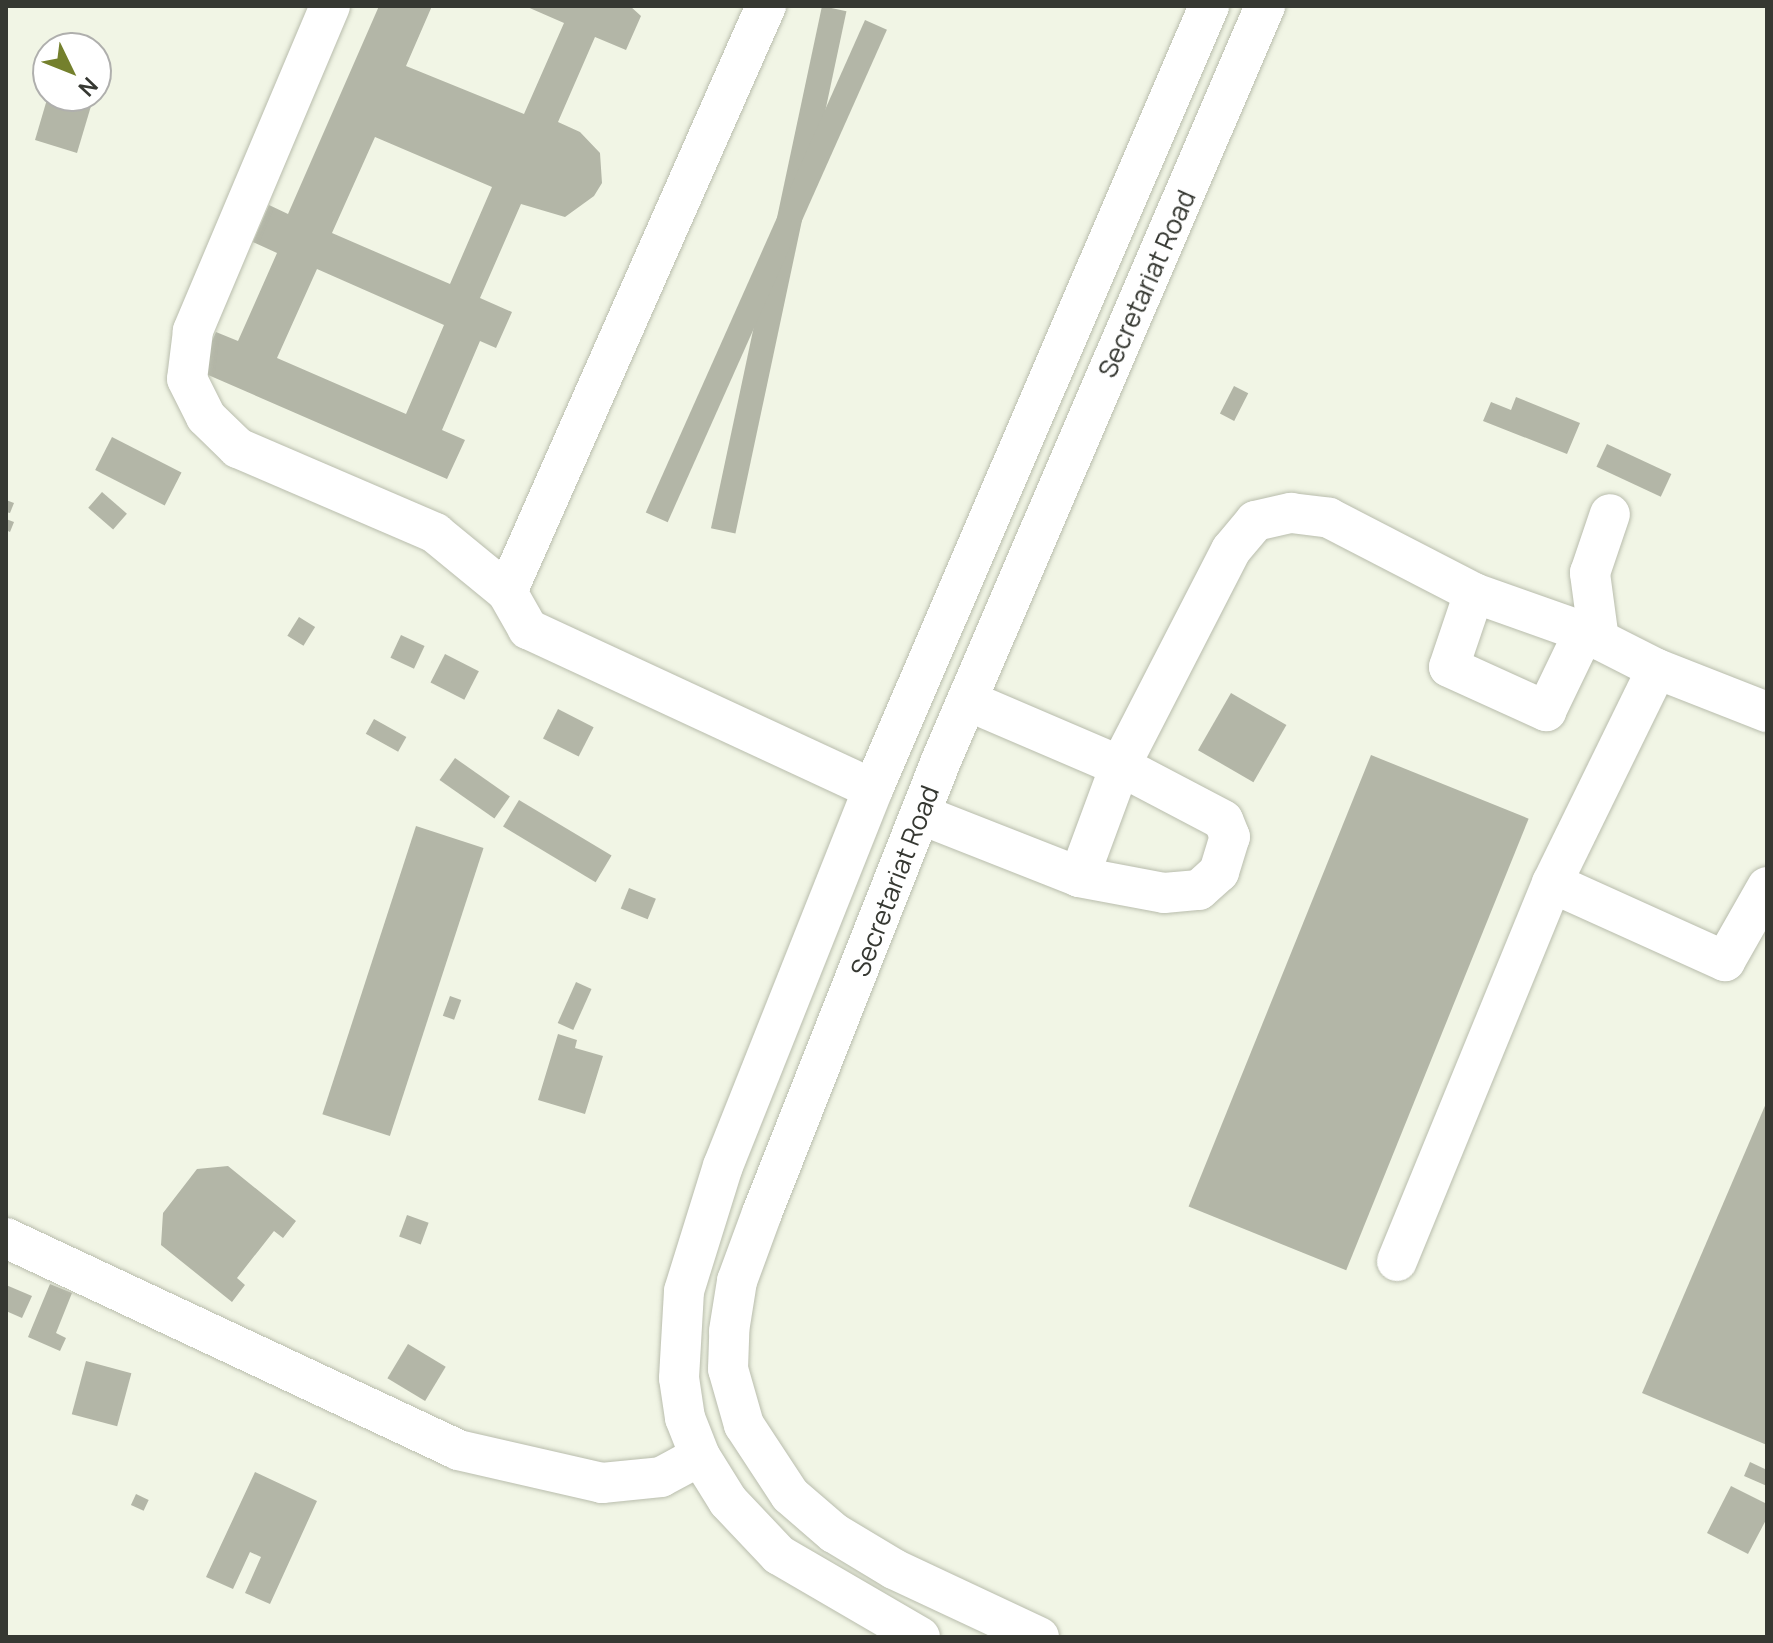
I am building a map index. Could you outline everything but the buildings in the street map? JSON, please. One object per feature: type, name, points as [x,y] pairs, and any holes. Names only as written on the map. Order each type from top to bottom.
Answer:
[{"type":"street","points":[[330,6],[193,331],[187,379],[206,417],[238,448],[435,533],[507,592],[528,629],[873,789]]},
{"type":"street","points":[[507,592],[766,6]]},
{"type":"street","name":"Secretariat Road","points":[[920,1637],[779,1555],[750,1529],[700,1456],[685,1418],[679,1378],[682,1307],[690,1264],[723,1166],[873,789],[1209,6]]},
{"type":"street","name":"Secretariat Road","points":[[1039,1637],[959,1602],[834,1533],[790,1495],[767,1465],[744,1425],[728,1369],[737,1281],[940,763],[1265,6]]},
{"type":"street","points":[[1079,877],[1120,766],[1231,550],[1255,521],[1291,513],[1329,518],[1474,593],[1592,636],[1657,669],[1767,712]]},
{"type":"street","points":[[1474,593],[1449,667],[1546,711],[1592,636],[1590,573],[1610,514]]},
{"type":"street","points":[[1397,1261],[1552,883],[1657,669]]},
{"type":"street","points":[[922,815],[1079,877],[1164,893],[1199,890],[1219,872],[1230,837],[1223,820],[1120,766],[968,701]]},
{"type":"street","points":[[894,741],[940,763]]},
{"type":"street","points":[[1552,883],[1725,961],[1767,887]]},
{"type":"street","points":[[6,1238],[458,1450],[602,1483],[661,1477],[700,1456]]}]
